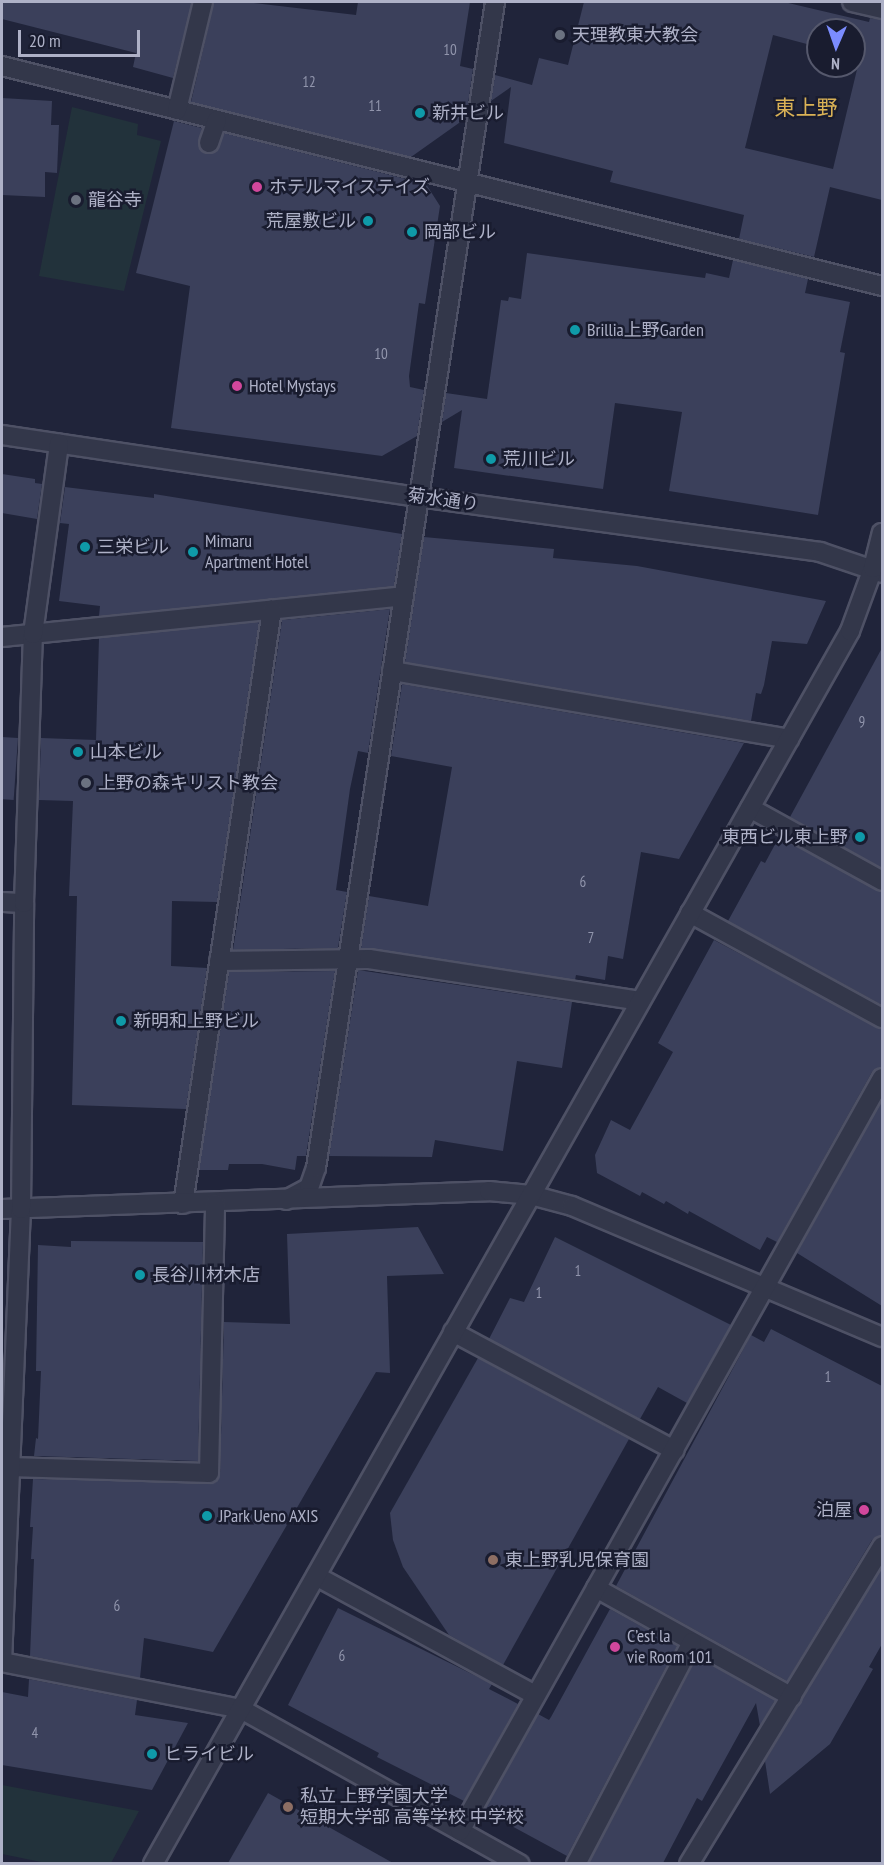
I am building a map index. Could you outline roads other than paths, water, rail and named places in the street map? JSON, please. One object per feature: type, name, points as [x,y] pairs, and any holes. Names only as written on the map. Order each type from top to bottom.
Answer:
[{"type":"street","points":[[177,110],[203,2]]},
{"type":"street","points":[[286,1200],[309,1188],[314,1178],[495,2]]},
{"type":"street","points":[[852,2],[882,9]]},
{"type":"street","points":[[2,66],[882,286]]},
{"type":"street","points":[[208,142],[217,120]]},
{"type":"street","name":"菊水通り","points":[[2,435],[419,497],[820,552],[878,570]]},
{"type":"street","points":[[59,444],[33,634],[24,903],[21,1209],[2,1662],[241,1709],[520,1863]]},
{"type":"street","points":[[153,1863],[850,631],[878,570],[882,533]]},
{"type":"street","points":[[2,637],[404,596]]},
{"type":"street","points":[[183,1204],[272,610]]},
{"type":"street","points":[[393,671],[789,739]]},
{"type":"street","points":[[750,808],[882,881]]},
{"type":"street","points":[[2,902],[24,903]]},
{"type":"street","points":[[690,913],[882,1018]]},
{"type":"street","points":[[219,961],[369,959],[640,1000]]},
{"type":"street","points":[[460,1831],[767,1287],[882,1078]]},
{"type":"street","points":[[2,1209],[215,1203],[489,1191],[531,1195],[572,1206],[882,1337]]},
{"type":"street","points":[[10,1467],[208,1473],[215,1203]]},
{"type":"street","points":[[453,1332],[674,1450]]},
{"type":"street","points":[[689,1863],[882,1546]]},
{"type":"street","points":[[316,1576],[535,1695]]},
{"type":"street","points":[[596,1588],[792,1697]]},
{"type":"street","points":[[576,1863],[692,1642]]},
{"type":"place","name":"天理教東大教会","points":[[560,35]]},
{"type":"place","name":"新井ビル","points":[[420,113]]},
{"type":"place","name":"ホテルマイステイズ","points":[[257,187]]},
{"type":"place","name":"龍谷寺","points":[[76,200]]},
{"type":"place","name":"荒屋敷ビル","points":[[368,221]]},
{"type":"place","name":"岡部ビル","points":[[412,232]]},
{"type":"place","name":"Brillia上野Garden","points":[[575,330]]},
{"type":"place","name":"Hotel Mystays","points":[[237,386]]},
{"type":"place","name":"荒川ビル","points":[[491,459]]},
{"type":"place","name":"三栄ビル","points":[[85,547]]},
{"type":"place","name":"Mimaru Apartment Hotel","points":[[193,552]]},
{"type":"place","name":"山本ビル","points":[[78,752]]},
{"type":"place","name":"上野の森キリスト教会","points":[[86,783]]},
{"type":"place","name":"東西ビル東上野","points":[[860,837]]},
{"type":"place","name":"新明和上野ビル","points":[[121,1021]]},
{"type":"place","name":"長谷川材木店","points":[[140,1275]]},
{"type":"place","name":"泊屋","points":[[864,1510]]},
{"type":"place","name":"JPark Ueno AXIS","points":[[207,1516]]},
{"type":"place","name":"東上野乳児保育園","points":[[493,1560]]},
{"type":"place","name":"C’est la vie Room 101","points":[[615,1647]]},
{"type":"place","name":"ヒライビル","points":[[152,1754]]},
{"type":"place","name":"私立 上野学園大学 短期大学部 高等学校 中学校","points":[[288,1807]]},
{"type":"district","name":"東上野","points":[[806,108]]}]
